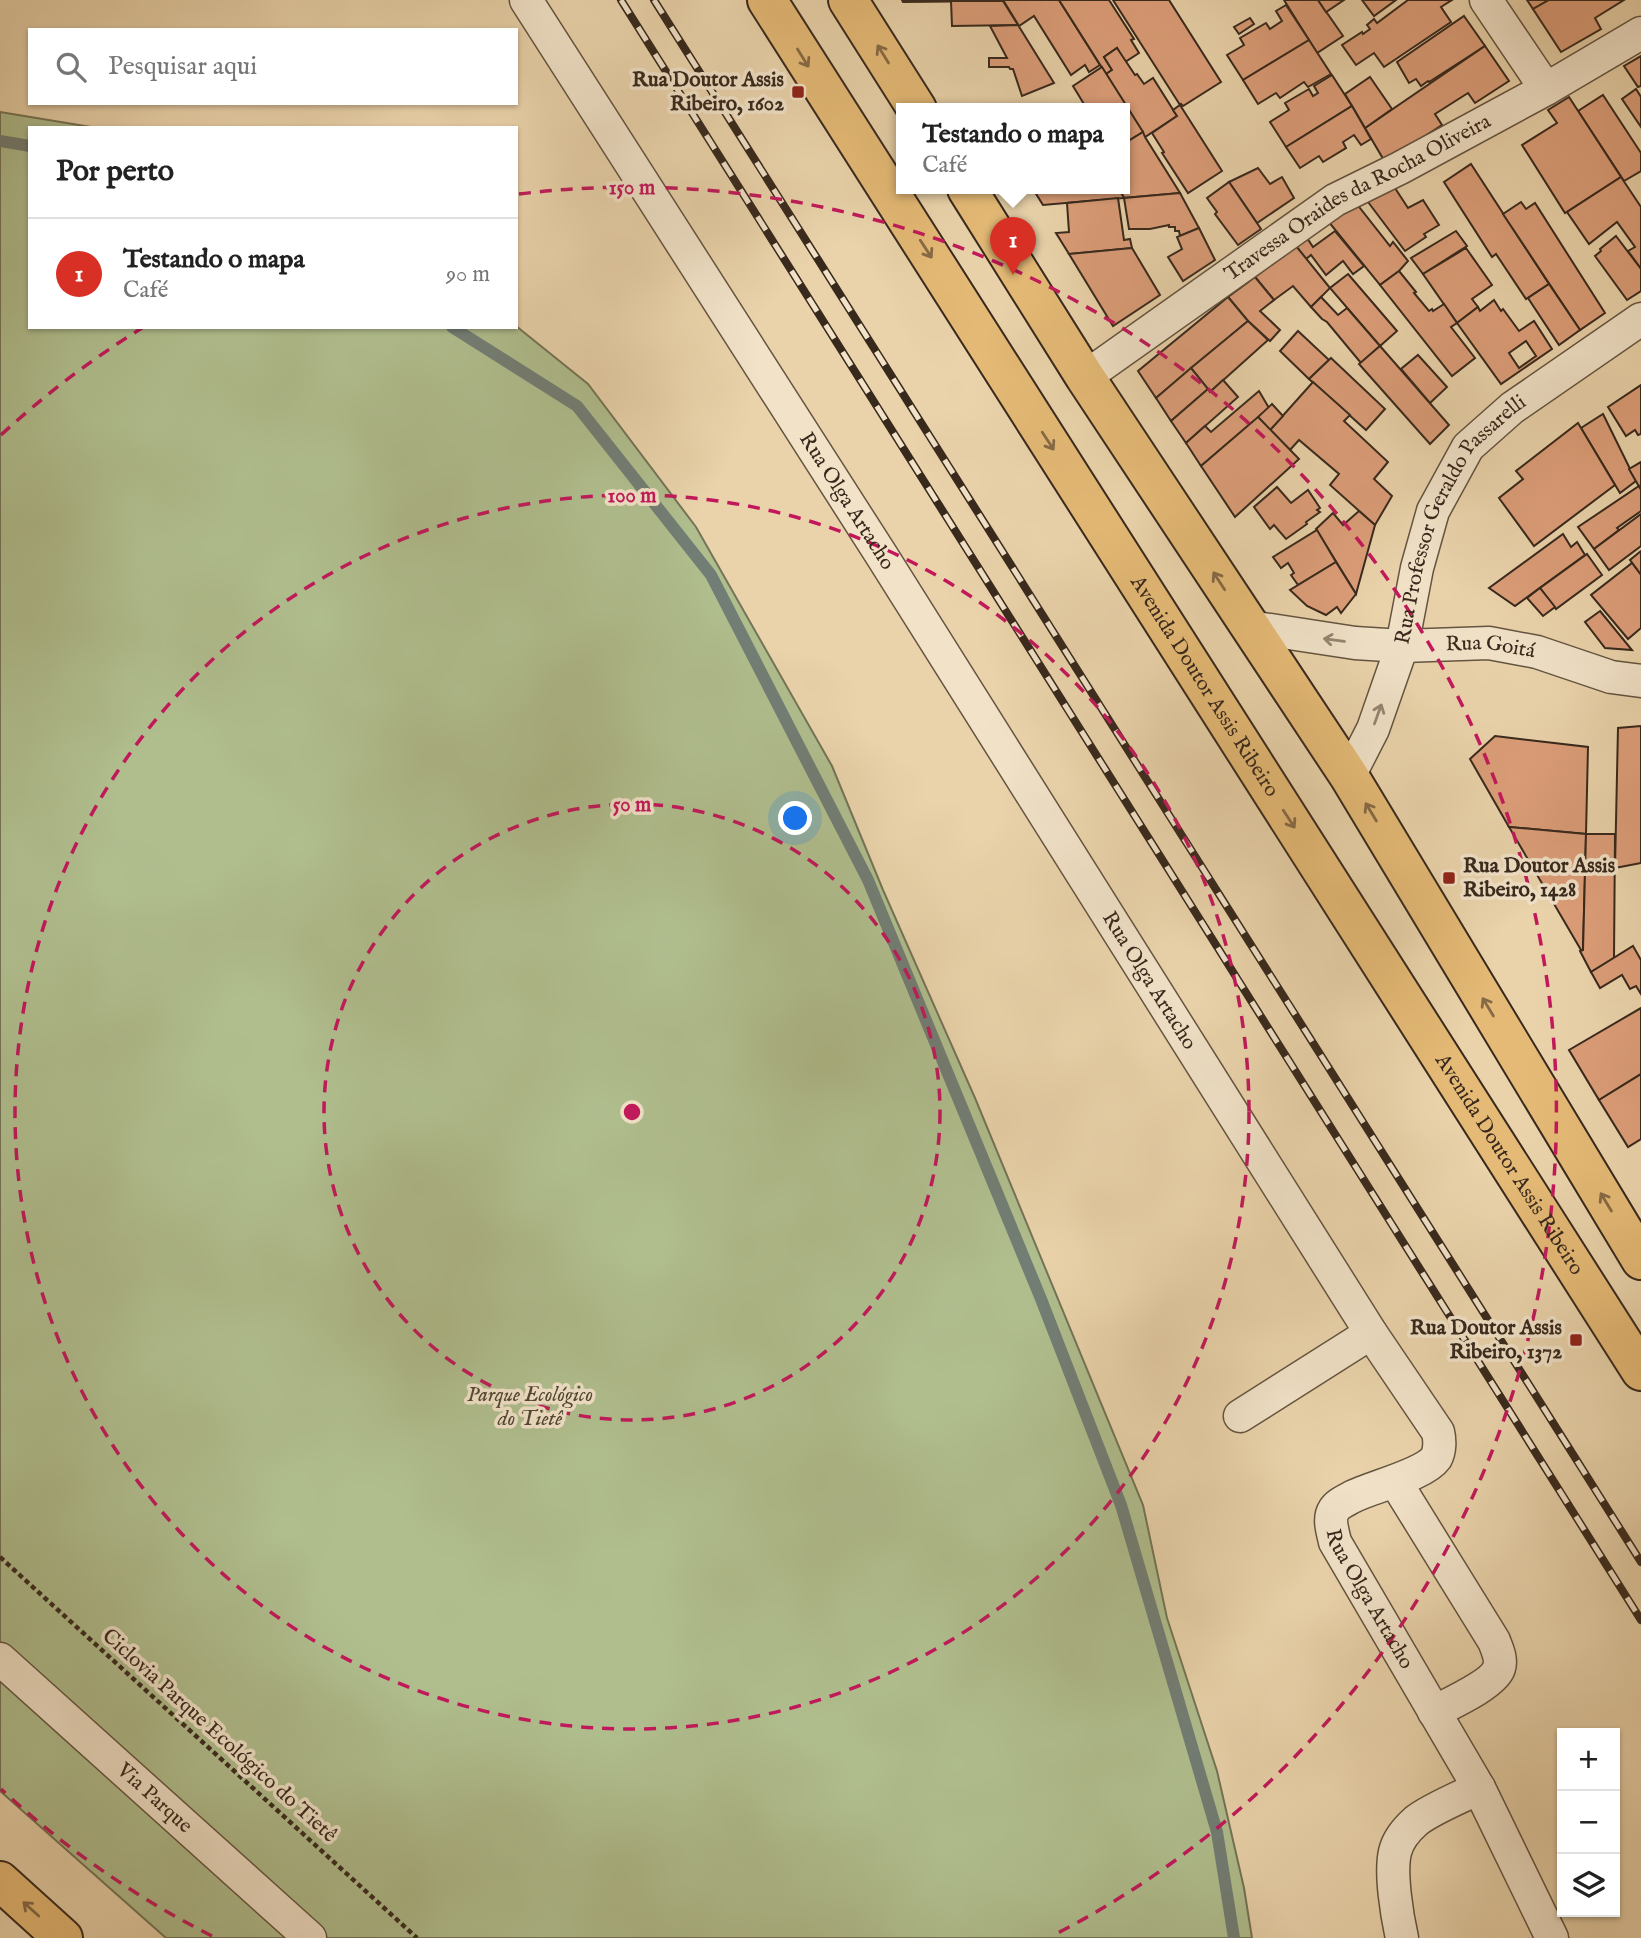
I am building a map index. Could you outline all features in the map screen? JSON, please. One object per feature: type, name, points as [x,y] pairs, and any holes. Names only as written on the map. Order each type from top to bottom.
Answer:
[{"type":"main road","name":"Avenida Doutor Assis Ribeiro","points":[[767,0],[1641,1371]]},
{"type":"main road","points":[[848,0],[913,103]]},
{"type":"main road","points":[[970,194],[1085,377],[1349,776],[1641,1260]]},
{"type":"main road","points":[[0,1881],[63,1938]]},
{"type":"street","name":"Rua Olga Artacho","points":[[526,0],[881,556],[1371,1333],[1438,1432],[1440,1441],[1437,1457],[1430,1464],[1395,1481],[1359,1493],[1334,1510],[1331,1524],[1335,1542],[1479,1788],[1552,1938]]},
{"type":"street","points":[[1486,0],[1546,89]]},
{"type":"street","name":"Travessa Oraides da Rocha Oliveira","points":[[1085,377],[1335,200],[1546,89],[1641,33]]},
{"type":"street","name":"Rua Professor Geraldo Passarelli","points":[[1349,776],[1373,729],[1402,646],[1417,568],[1433,511],[1468,447],[1511,408],[1641,319]]},
{"type":"street","name":"Rua Goitá","points":[[1250,627],[1355,643],[1402,646],[1489,643],[1538,652],[1611,677],[1641,681]]},
{"type":"street","points":[[1240,1416],[1371,1333]]},
{"type":"street","points":[[1395,1481],[1499,1652],[1499,1669],[1491,1680],[1434,1712]]},
{"type":"street","name":"Via Parque","points":[[0,1659],[310,1938]]},
{"type":"street","points":[[1402,1938],[1394,1877],[1395,1852],[1403,1834],[1418,1819],[1479,1788]]},
{"type":"path","name":"Ciclovia Parque Ecológico do Tietê","points":[[0,1557],[417,1938]]},
{"type":"green space","name":"Parque Ecológico do Tietê","points":[[0,112],[85,126],[28,126],[28,329],[518,328],[588,384],[696,527],[832,766],[883,890],[975,1098],[1143,1505],[1167,1618],[1217,1771],[1244,1888],[1252,1938],[166,1938],[0,1791]]},
{"type":"building","points":[[902,0],[1003,0],[1003,1],[903,2]]},
{"type":"building","points":[[1003,0],[1059,0],[1100,65],[1089,72],[1085,65],[1071,75],[1034,16],[1019,26]]},
{"type":"building","points":[[1059,0],[1109,0],[1134,39],[1131,40],[1139,53],[1125,62],[1117,48],[1104,57],[1112,70],[1106,74]]},
{"type":"building","points":[[1113,0],[1169,0],[1221,82],[1183,106],[1180,105]]},
{"type":"building","points":[[1284,0],[1318,0],[1343,36],[1317,53]]},
{"type":"building","points":[[1318,0],[1344,0],[1326,12]]},
{"type":"building","points":[[1362,0],[1396,0],[1374,16]]},
{"type":"building","points":[[1408,0],[1452,0],[1441,7],[1451,22],[1384,67],[1374,53],[1356,65],[1342,45],[1370,29],[1367,25],[1374,19],[1377,23]]},
{"type":"building","points":[[1527,0],[1549,0],[1533,9]]},
{"type":"building","points":[[1549,0],[1624,0],[1595,18],[1601,29],[1561,52],[1533,9]]},
{"type":"building","points":[[951,1],[1003,1],[1018,25],[952,26]]},
{"type":"building","points":[[1286,5],[1309,40],[1243,80],[1227,55],[1244,45],[1240,38],[1266,23],[1270,29],[1282,21],[1276,11]]},
{"type":"building","points":[[1464,16],[1485,46],[1421,86],[1416,79],[1409,83],[1397,62]]},
{"type":"building","points":[[1250,18],[1254,24],[1239,34],[1234,27]]},
{"type":"building","points":[[1018,25],[1054,83],[1022,96],[1013,69],[989,67],[989,58],[1007,58],[990,26]]},
{"type":"building","points":[[1309,40],[1331,74],[1308,87],[1304,82],[1280,98],[1276,93],[1258,104],[1243,80]]},
{"type":"building","points":[[1485,46],[1509,81],[1475,103],[1468,93],[1435,114],[1442,125],[1385,162],[1365,128]]},
{"type":"building","points":[[1117,48],[1144,84],[1153,78],[1177,116],[1145,137],[1130,113],[1130,103],[1124,103],[1106,74],[1112,70],[1104,57]]},
{"type":"building","points":[[1641,56],[1641,86],[1638,87],[1624,66]]},
{"type":"building","points":[[1102,67],[1125,103],[1083,103],[1073,86]]},
{"type":"building","points":[[1332,75],[1352,106],[1286,147],[1270,122],[1289,110],[1285,103],[1309,89],[1313,96],[1318,93],[1314,86]]},
{"type":"building","points":[[1370,77],[1392,109],[1365,128],[1345,94]]},
{"type":"building","points":[[1636,89],[1641,97],[1641,127],[1622,99]]},
{"type":"building","points":[[1603,95],[1641,153],[1641,171],[1624,181],[1578,111]]},
{"type":"building","points":[[1569,97],[1621,177],[1565,213],[1522,145],[1557,123],[1548,110]]},
{"type":"building","points":[[1180,105],[1222,171],[1188,193],[1152,133],[1177,116],[1173,110]]},
{"type":"building","points":[[1352,106],[1371,139],[1361,145],[1354,135],[1343,142],[1346,148],[1323,162],[1319,156],[1300,168],[1286,147]]},
{"type":"building","points":[[1130,111],[1143,132],[1130,140]]},
{"type":"building","points":[[1143,132],[1180,193],[1124,198],[1122,194],[1130,194],[1130,140]]},
{"type":"building","points":[[1471,164],[1549,284],[1526,299],[1496,254],[1492,257],[1444,182]]},
{"type":"building","points":[[1258,168],[1270,184],[1282,177],[1294,198],[1257,223],[1229,182]]},
{"type":"building","points":[[1621,177],[1641,207],[1641,269],[1628,251],[1635,247],[1617,222],[1589,244],[1567,212]]},
{"type":"building","points":[[1229,182],[1261,229],[1238,245],[1215,214],[1217,212],[1207,198]]},
{"type":"building","points":[[1393,185],[1408,208],[1423,200],[1439,225],[1405,251],[1365,198]]},
{"type":"building","points":[[1180,193],[1199,228],[1180,236],[1175,227],[1169,225],[1129,229],[1124,198]]},
{"type":"building","points":[[1036,194],[1122,194],[1124,198],[1043,205]]},
{"type":"building","points":[[1118,198],[1124,240],[1130,239],[1132,248],[1069,254],[1056,233],[1069,232],[1067,203]]},
{"type":"building","points":[[1521,202],[1526,209],[1535,203],[1605,313],[1580,330],[1503,214]]},
{"type":"building","points":[[1356,203],[1390,246],[1393,242],[1408,261],[1380,285],[1328,221]]},
{"type":"building","points":[[1199,228],[1215,260],[1183,281],[1168,257],[1182,249],[1177,237]]},
{"type":"building","points":[[1335,231],[1364,266],[1353,274],[1343,261],[1326,275],[1311,255],[1306,259],[1296,246],[1307,238],[1313,247]]},
{"type":"building","points":[[1456,231],[1467,246],[1423,274],[1411,258]]},
{"type":"building","points":[[1616,236],[1641,269],[1641,291],[1627,300],[1595,256]]},
{"type":"building","points":[[1296,246],[1330,288],[1311,307],[1293,286],[1274,300],[1255,277]]},
{"type":"building","points":[[1132,248],[1160,295],[1113,326],[1069,254]]},
{"type":"building","points":[[1466,248],[1492,285],[1472,299],[1478,307],[1457,323],[1423,274]]},
{"type":"building","points":[[1399,271],[1429,311],[1444,304],[1457,323],[1451,327],[1475,358],[1452,376],[1380,285]]},
{"type":"building","points":[[1348,274],[1397,331],[1380,346],[1330,288]]},
{"type":"building","points":[[1255,277],[1274,300],[1260,311],[1280,330],[1270,341],[1248,321],[1228,297]]},
{"type":"building","points":[[1549,284],[1580,330],[1559,345],[1528,298]]},
{"type":"building","points":[[1228,297],[1248,321],[1156,398],[1138,371]]},
{"type":"building","points":[[1321,297],[1338,315],[1347,308],[1380,346],[1361,363],[1311,307]]},
{"type":"building","points":[[1494,300],[1519,331],[1534,321],[1552,349],[1501,384],[1457,323],[1478,307],[1480,311]],"holes":[[[1526,341],[1536,356],[1519,368],[1509,353]]]},
{"type":"building","points":[[1248,321],[1268,340],[1210,392],[1191,368]]},
{"type":"building","points":[[1298,331],[1329,360],[1309,379],[1280,351]]},
{"type":"building","points":[[1380,346],[1449,425],[1430,444],[1359,364]]},
{"type":"building","points":[[1418,355],[1447,387],[1430,403],[1401,369]]},
{"type":"building","points":[[1331,358],[1385,409],[1366,430],[1309,379]]},
{"type":"building","points":[[1191,368],[1208,389],[1171,421],[1156,398]]},
{"type":"building","points":[[1223,380],[1238,397],[1186,443],[1171,421],[1208,389],[1210,392]]},
{"type":"building","points":[[1313,382],[1350,415],[1344,421],[1388,462],[1374,479],[1392,496],[1375,525],[1330,485],[1339,474],[1299,440],[1290,450],[1270,430]]},
{"type":"building","points":[[1641,385],[1641,434],[1638,435],[1635,430],[1626,436],[1608,407]]},
{"type":"building","points":[[1259,391],[1269,408],[1201,466],[1186,443],[1205,426],[1211,432]]},
{"type":"building","points":[[1272,404],[1283,416],[1270,430],[1258,417]]},
{"type":"building","points":[[1603,414],[1636,481],[1620,493],[1581,428]]},
{"type":"building","points":[[1258,417],[1299,459],[1235,517],[1201,466]]},
{"type":"building","points":[[1578,423],[1615,485],[1534,546],[1499,498],[1523,479],[1516,471]]},
{"type":"building","points":[[1641,462],[1641,490],[1629,469]]},
{"type":"building","points":[[1639,486],[1641,511],[1594,549],[1578,527]]},
{"type":"building","points":[[1277,487],[1291,503],[1308,490],[1320,508],[1317,510],[1320,512],[1306,522],[1307,524],[1286,539],[1274,525],[1270,529],[1254,507]]},
{"type":"building","points":[[1359,511],[1375,525],[1356,594],[1316,529],[1333,513],[1343,525]]},
{"type":"building","points":[[1641,514],[1641,546],[1609,570],[1594,549]]},
{"type":"building","points":[[1317,530],[1336,562],[1298,585],[1291,575],[1294,573],[1288,563],[1281,568],[1273,557]]},
{"type":"building","points":[[1563,534],[1571,547],[1577,542],[1585,555],[1515,606],[1489,588]]},
{"type":"building","points":[[1641,551],[1641,575],[1630,560]]},
{"type":"building","points":[[1587,554],[1602,575],[1556,609],[1540,588]]},
{"type":"building","points":[[1336,562],[1356,594],[1341,613],[1337,607],[1326,615],[1307,606],[1290,590]]},
{"type":"building","points":[[1632,563],[1641,575],[1641,628],[1628,639],[1591,595]]},
{"type":"building","points":[[1540,588],[1555,607],[1543,616],[1527,598]]},
{"type":"building","points":[[1600,611],[1632,650],[1605,648],[1585,622]]},
{"type":"building","points":[[1641,726],[1641,863],[1615,868],[1618,728]]},
{"type":"building","points":[[1495,736],[1588,747],[1586,834],[1509,827],[1470,759]]},
{"type":"building","points":[[1509,827],[1586,834],[1583,950],[1581,950]]},
{"type":"building","points":[[1586,834],[1615,834],[1614,958],[1591,972],[1580,951],[1583,950]]},
{"type":"building","points":[[1633,946],[1641,960],[1641,994],[1636,986],[1630,989],[1622,975],[1600,988],[1591,972]]},
{"type":"building","points":[[1641,1008],[1641,1074],[1599,1100],[1569,1050]]},
{"type":"building","points":[[1641,1074],[1641,1139],[1628,1147],[1599,1100]]},
{"type":"waterway","points":[[0,141],[28,146]]},
{"type":"waterway","points":[[455,329],[577,406],[711,575],[868,880],[1041,1299],[1121,1505],[1217,1832],[1234,1938]]},
{"type":"railway","points":[[621,0],[1641,1620]]},
{"type":"railway","points":[[654,0],[1641,1562]]},
{"type":"place","name":"Rua Doutor Assis Ribeiro, 1602","points":[[798,92]]},
{"type":"place","name":"Testando o mapa","points":[[1013,275]]},
{"type":"place","name":"Rua Doutor Assis Ribeiro, 1428","points":[[1449,878]]},
{"type":"place","name":"Rua Doutor Assis Ribeiro, 1372","points":[[1576,1340]]}]
